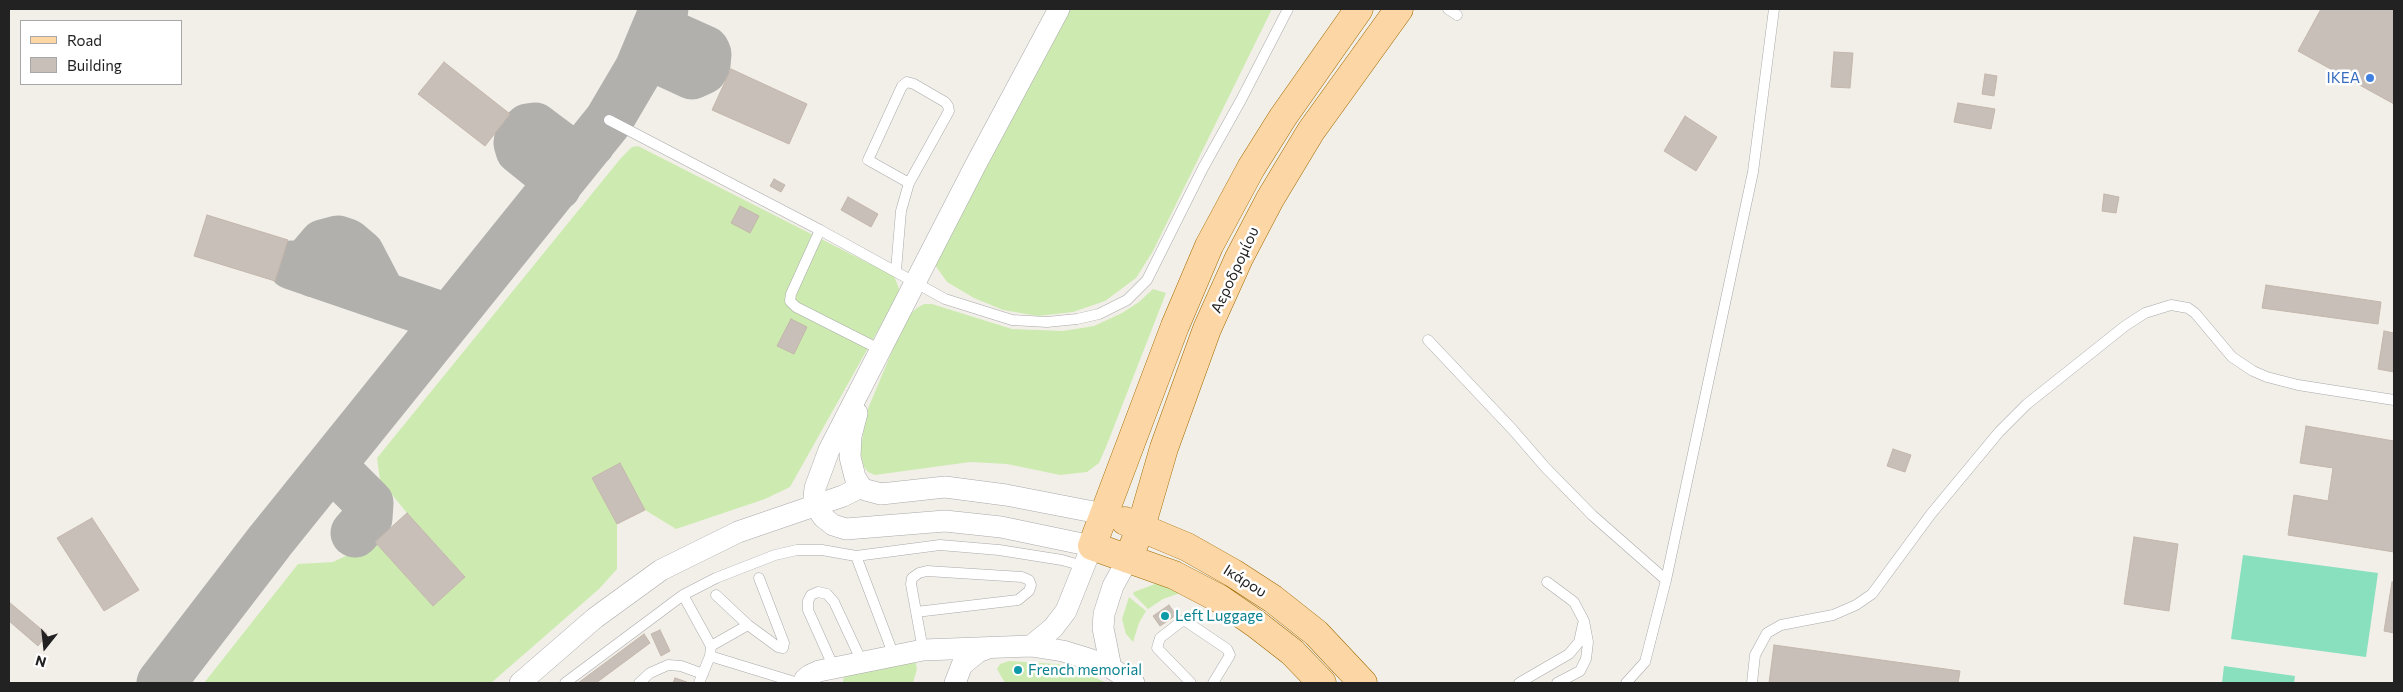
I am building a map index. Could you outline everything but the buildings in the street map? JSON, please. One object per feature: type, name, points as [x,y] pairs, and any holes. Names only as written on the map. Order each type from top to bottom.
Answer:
[{"type":"main road","points":[[1088,556],[1174,326],[1209,246],[1250,168],[1359,9]]},
{"type":"main road","name":"Αεροδρομίου","points":[[1128,559],[1141,527],[1164,448],[1207,329],[1239,258],[1270,199],[1311,131],[1399,9]]},
{"type":"main road","name":"Ικάρου","points":[[1104,514],[1141,527],[1217,564],[1273,600],[1316,633],[1363,683]]},
{"type":"main road","name":"Ικάρου","points":[[1088,556],[1128,559],[1174,576],[1220,599],[1292,652],[1322,683]]},
{"type":"street","points":[[1031,646],[1053,628],[1066,611],[1088,556],[1001,527],[944,521],[846,529],[833,526],[823,517],[816,506],[815,488],[829,450],[975,166],[1059,9]]},
{"type":"street","points":[[866,381],[854,423],[850,457],[855,477],[860,487],[880,494],[945,487],[1006,495],[1104,514]]},
{"type":"street","points":[[520,683],[595,618],[662,570],[738,532],[816,506],[843,496],[860,487]]},
{"type":"street","points":[[1001,527],[1002,506],[1006,495]]},
{"type":"street","points":[[1111,668],[1102,628],[1104,614],[1113,586],[1128,559]]},
{"type":"street","points":[[805,683],[805,679],[810,675],[834,668],[923,650],[1031,646],[1063,651],[1111,668],[1134,683]]},
{"type":"street","points":[[959,682],[962,665],[978,652],[988,648]]},
{"type":"lane","points":[[609,120],[896,270],[945,299],[996,316],[1021,321],[1048,322],[1077,319],[1099,314],[1127,300],[1147,280],[1203,168],[1288,9]]},
{"type":"lane","points":[[1448,9],[1457,15]]},
{"type":"lane","points":[[1626,683],[1645,662],[1666,580],[1753,172],[1774,9]]},
{"type":"lane","points":[[896,270],[901,211],[909,183],[949,111],[945,102],[907,82],[902,86],[868,160],[872,164],[909,183]]},
{"type":"lane","points":[[820,230],[791,294],[790,301],[796,307],[881,350]]},
{"type":"lane","points":[[1752,683],[1755,655],[1767,633],[1781,625],[1833,615],[1856,605],[1872,594],[1931,514],[1999,432],[2028,404],[2125,326],[2145,313],[2171,305],[2188,308],[2195,313],[2232,357],[2253,371],[2267,377],[2298,385],[2394,400]]},
{"type":"lane","points":[[1428,340],[1592,515],[1666,580]]},
{"type":"lane","points":[[565,683],[683,595],[716,578],[775,555],[798,550],[822,550],[856,556],[940,545],[999,550],[1062,560],[1088,556]]},
{"type":"lane","points":[[856,556],[894,656]]},
{"type":"lane","points":[[916,612],[1018,600],[1029,591],[1031,585],[1029,580],[1022,577],[919,573],[912,578],[911,584],[916,612],[923,650]]},
{"type":"lane","points":[[716,595],[748,625],[778,647],[784,646],[759,578]]},
{"type":"lane","points":[[1547,582],[1569,596],[1581,612],[1588,642],[1586,659],[1580,671],[1557,683]]},
{"type":"lane","points":[[834,668],[808,610],[808,601],[811,594],[818,592],[827,594],[834,602],[862,662]]},
{"type":"lane","points":[[683,595],[711,651],[798,683]]},
{"type":"lane","points":[[1191,683],[1157,648],[1160,638],[1182,621],[1187,622],[1227,649],[1230,654],[1213,683]]},
{"type":"lane","points":[[1519,683],[1568,654],[1579,642],[1584,621]]},
{"type":"lane","points":[[639,683],[650,673],[668,665],[680,666],[701,679],[711,651],[748,625]]},
{"type":"green space","points":[[1067,9],[1272,9],[1153,251],[1136,278],[1105,301],[1073,312],[1038,316],[1003,310],[974,298],[947,282],[935,265]]},
{"type":"green space","points":[[638,146],[894,276],[900,291],[790,487],[765,499],[676,529],[645,510],[620,463],[592,478],[617,524],[617,569],[599,589],[491,683],[204,683],[298,564],[333,562],[375,542],[433,606],[465,577],[380,480],[377,458],[621,158],[632,147]]},
{"type":"green space","points":[[1153,289],[1166,293],[1099,463],[1087,472],[1060,475],[1007,464],[970,462],[875,475],[868,472],[864,467],[860,452],[867,411],[898,337],[911,313],[917,308],[924,304],[932,304],[1012,329],[1063,331],[1094,326],[1122,313],[1139,302]]},
{"type":"green space","points":[[2243,555],[2378,573],[2366,657],[2231,639]]},
{"type":"green space","points":[[1155,584],[1164,585],[1180,593],[1163,599],[1148,609],[1133,594]]},
{"type":"green space","points":[[1129,597],[1146,611],[1139,623],[1133,642],[1126,634],[1122,619]]},
{"type":"green space","points":[[915,660],[917,669],[913,683],[843,682],[844,675]]},
{"type":"green space","points":[[1009,661],[1057,664],[1074,668],[1107,683],[1005,683],[997,669],[1000,664]]},
{"type":"green space","points":[[2224,666],[2295,676],[2294,683],[2222,683]]},
{"type":"taxiway","points":[[161,683],[270,541],[609,120],[639,69],[664,9]]},
{"type":"taxiway","points":[[644,59],[655,58],[692,75],[703,70],[706,65],[707,54],[705,50],[667,33],[660,22]]},
{"type":"taxiway","points":[[557,186],[551,175],[520,150],[519,136],[528,128],[535,127],[567,151],[578,151],[591,143]]},
{"type":"taxiway","points":[[314,273],[311,268],[312,257],[323,244],[338,240],[347,243],[360,254],[382,296]]},
{"type":"taxiway","points":[[292,265],[438,315],[443,326]]},
{"type":"taxiway","points":[[327,471],[343,477],[369,503],[368,518],[355,533]]},
{"type":"place","name":"IKEA","points":[[2370,78]]},
{"type":"place","name":"Left Luggage","points":[[1165,616]]},
{"type":"place","name":"French memorial","points":[[1018,670]]}]
